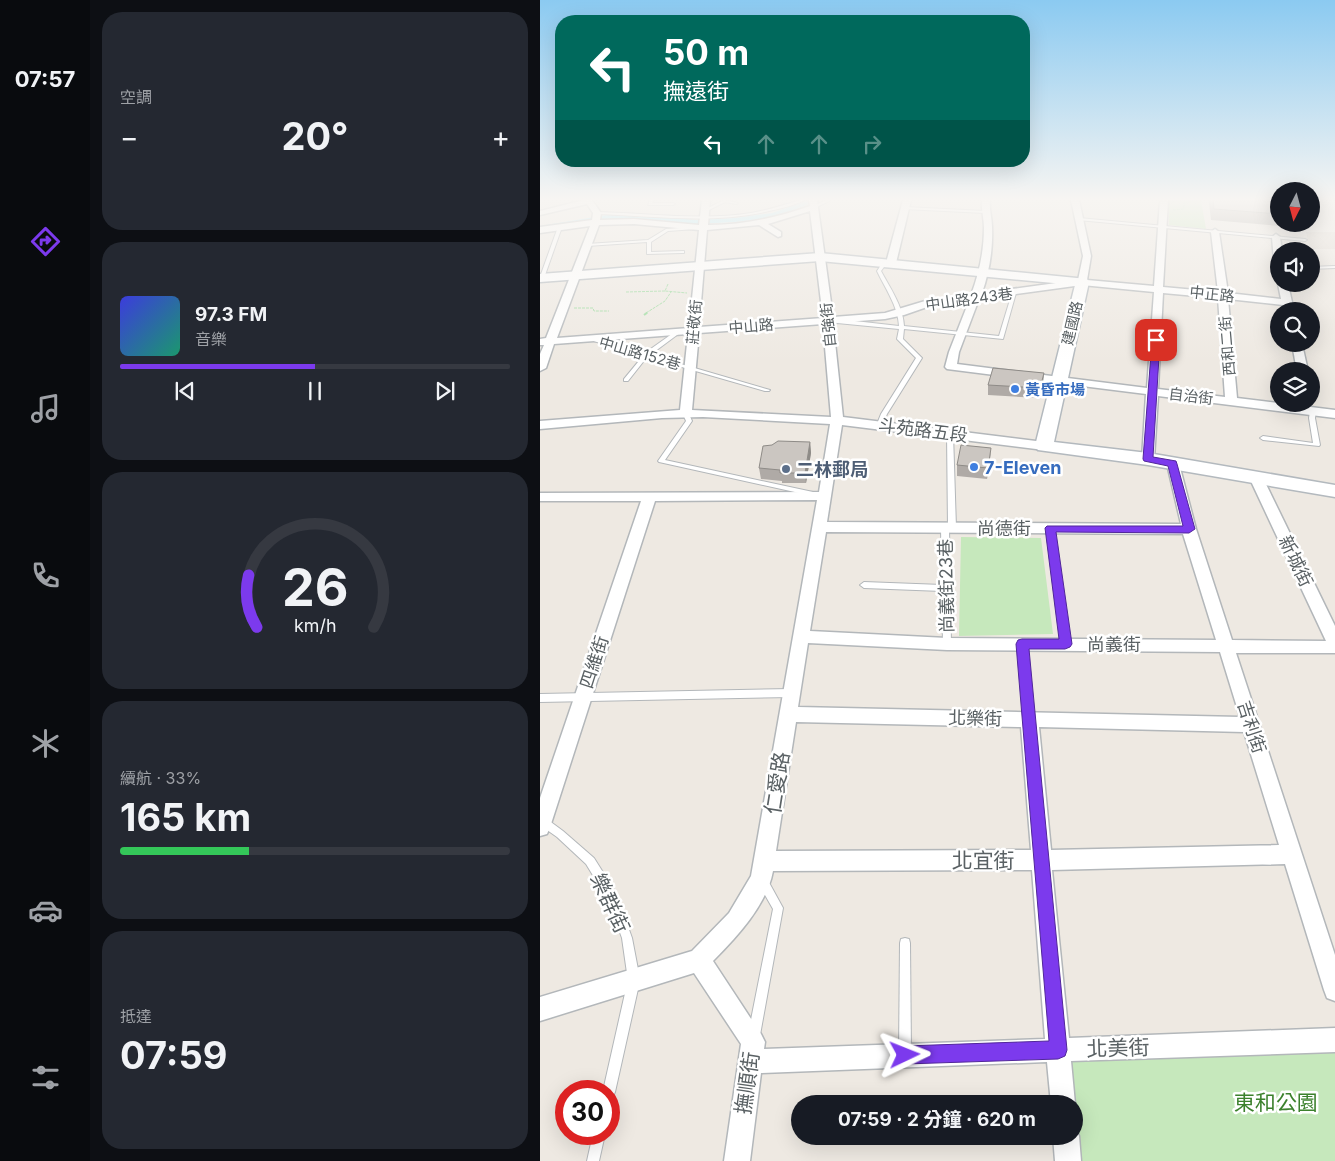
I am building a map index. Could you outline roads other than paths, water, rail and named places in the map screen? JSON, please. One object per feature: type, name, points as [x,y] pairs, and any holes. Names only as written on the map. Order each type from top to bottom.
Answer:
[{"type":"main road","name":"中正路","points":[[541,278],[820,257],[1082,282]]},
{"type":"main road","name":"建國路","points":[[1044,446],[1082,282]]},
{"type":"main road","name":"斗苑路五段","points":[[1044,446],[1148,459],[1335,491]]},
{"type":"street","points":[[540,368],[544,342],[562,307],[583,254]]},
{"type":"street","name":"莊敬街","points":[[686,414],[700,254]]},
{"type":"street","points":[[888,263],[891,254]]},
{"type":"street","name":"自治街","points":[[985,254],[983,277],[954,352],[951,367],[1058,381],[1270,404]]},
{"type":"street","name":"建國路","points":[[1082,282],[1087,254]]},
{"type":"street","points":[[1148,459],[1161,254]]},
{"type":"street","name":"西和二街","points":[[1218,254],[1223,295],[1231,401]]},
{"type":"street","name":"自強街","points":[[820,257],[837,421]]},
{"type":"street","name":"中正路","points":[[1082,282],[1223,295],[1270,304]]},
{"type":"street","name":"中山路243巷","points":[[828,320],[900,313],[925,304],[1082,282]]},
{"type":"street","name":"中山路","points":[[544,342],[828,320]]},
{"type":"street","name":"自治街","points":[[1320,409],[1335,414]]},
{"type":"street","name":"斗苑路五段","points":[[540,425],[686,414],[880,424],[1044,446]]},
{"type":"street","name":"仁愛路","points":[[540,1009],[699,960],[737,921],[762,870],[837,421]]},
{"type":"street","name":"吉利街","points":[[1172,464],[1189,529],[1335,990]]},
{"type":"street","name":"新城街","points":[[1256,479],[1335,643]]},
{"type":"street","points":[[540,497],[825,496]]},
{"type":"street","name":"四維街","points":[[541,823],[649,498]]},
{"type":"street","name":"尚德街","points":[[819,527],[1189,529]]},
{"type":"street","name":"尚義街","points":[[802,637],[947,644],[1335,647]]},
{"type":"street","name":"北樂街","points":[[788,714],[1251,725]]},
{"type":"street","points":[[1029,720],[1062,1095]]},
{"type":"street","name":"北宜街","points":[[762,870],[1042,860],[1292,854]]},
{"type":"street","name":"撫順街","points":[[699,960],[752,1051],[737,1161]]},
{"type":"street","name":"北美街","points":[[752,1051],[905,1055],[1335,1040]]},
{"type":"street","points":[[1067,1145],[1068,1161]]},
{"type":"lane","points":[[541,278],[550,254]]},
{"type":"lane","points":[[880,424],[884,414],[919,358],[900,339],[903,328],[900,313],[879,271],[888,263]]},
{"type":"lane","points":[[1320,268],[1335,267]]},
{"type":"lane","name":"中山路","points":[[828,320],[1001,338],[1014,292]]},
{"type":"lane","points":[[626,380],[647,354],[678,332]]},
{"type":"lane","name":"中山路152巷","points":[[590,338],[767,390]]},
{"type":"lane","points":[[1263,438],[1317,445],[1312,412]]},
{"type":"lane","points":[[686,414],[689,421],[661,461],[825,496]]},
{"type":"lane","name":"尚義街23巷","points":[[947,644],[946,588],[950,433]]},
{"type":"lane","points":[[1050,528],[1065,644]]},
{"type":"lane","points":[[864,586],[946,588]]},
{"type":"lane","points":[[1022,644],[1029,720]]},
{"type":"lane","points":[[540,698],[792,693]]},
{"type":"lane","name":"樂群街","points":[[541,823],[560,834],[590,861],[612,897],[627,938],[634,980]]},
{"type":"lane","points":[[752,1051],[778,908],[762,870]]},
{"type":"lane","points":[[905,943],[905,1055]]},
{"type":"lane","points":[[612,1080],[634,980]]},
{"type":"lane","points":[[593,1161],[597,1145]]},
{"type":"place","name":"黃昏市場","points":[[1015,389]]},
{"type":"place","name":"7-Eleven","points":[[974,467]]},
{"type":"place","name":"二林郵局","points":[[786,469]]},
{"type":"park label","name":"東和公園","points":[[1276,1102]]}]
